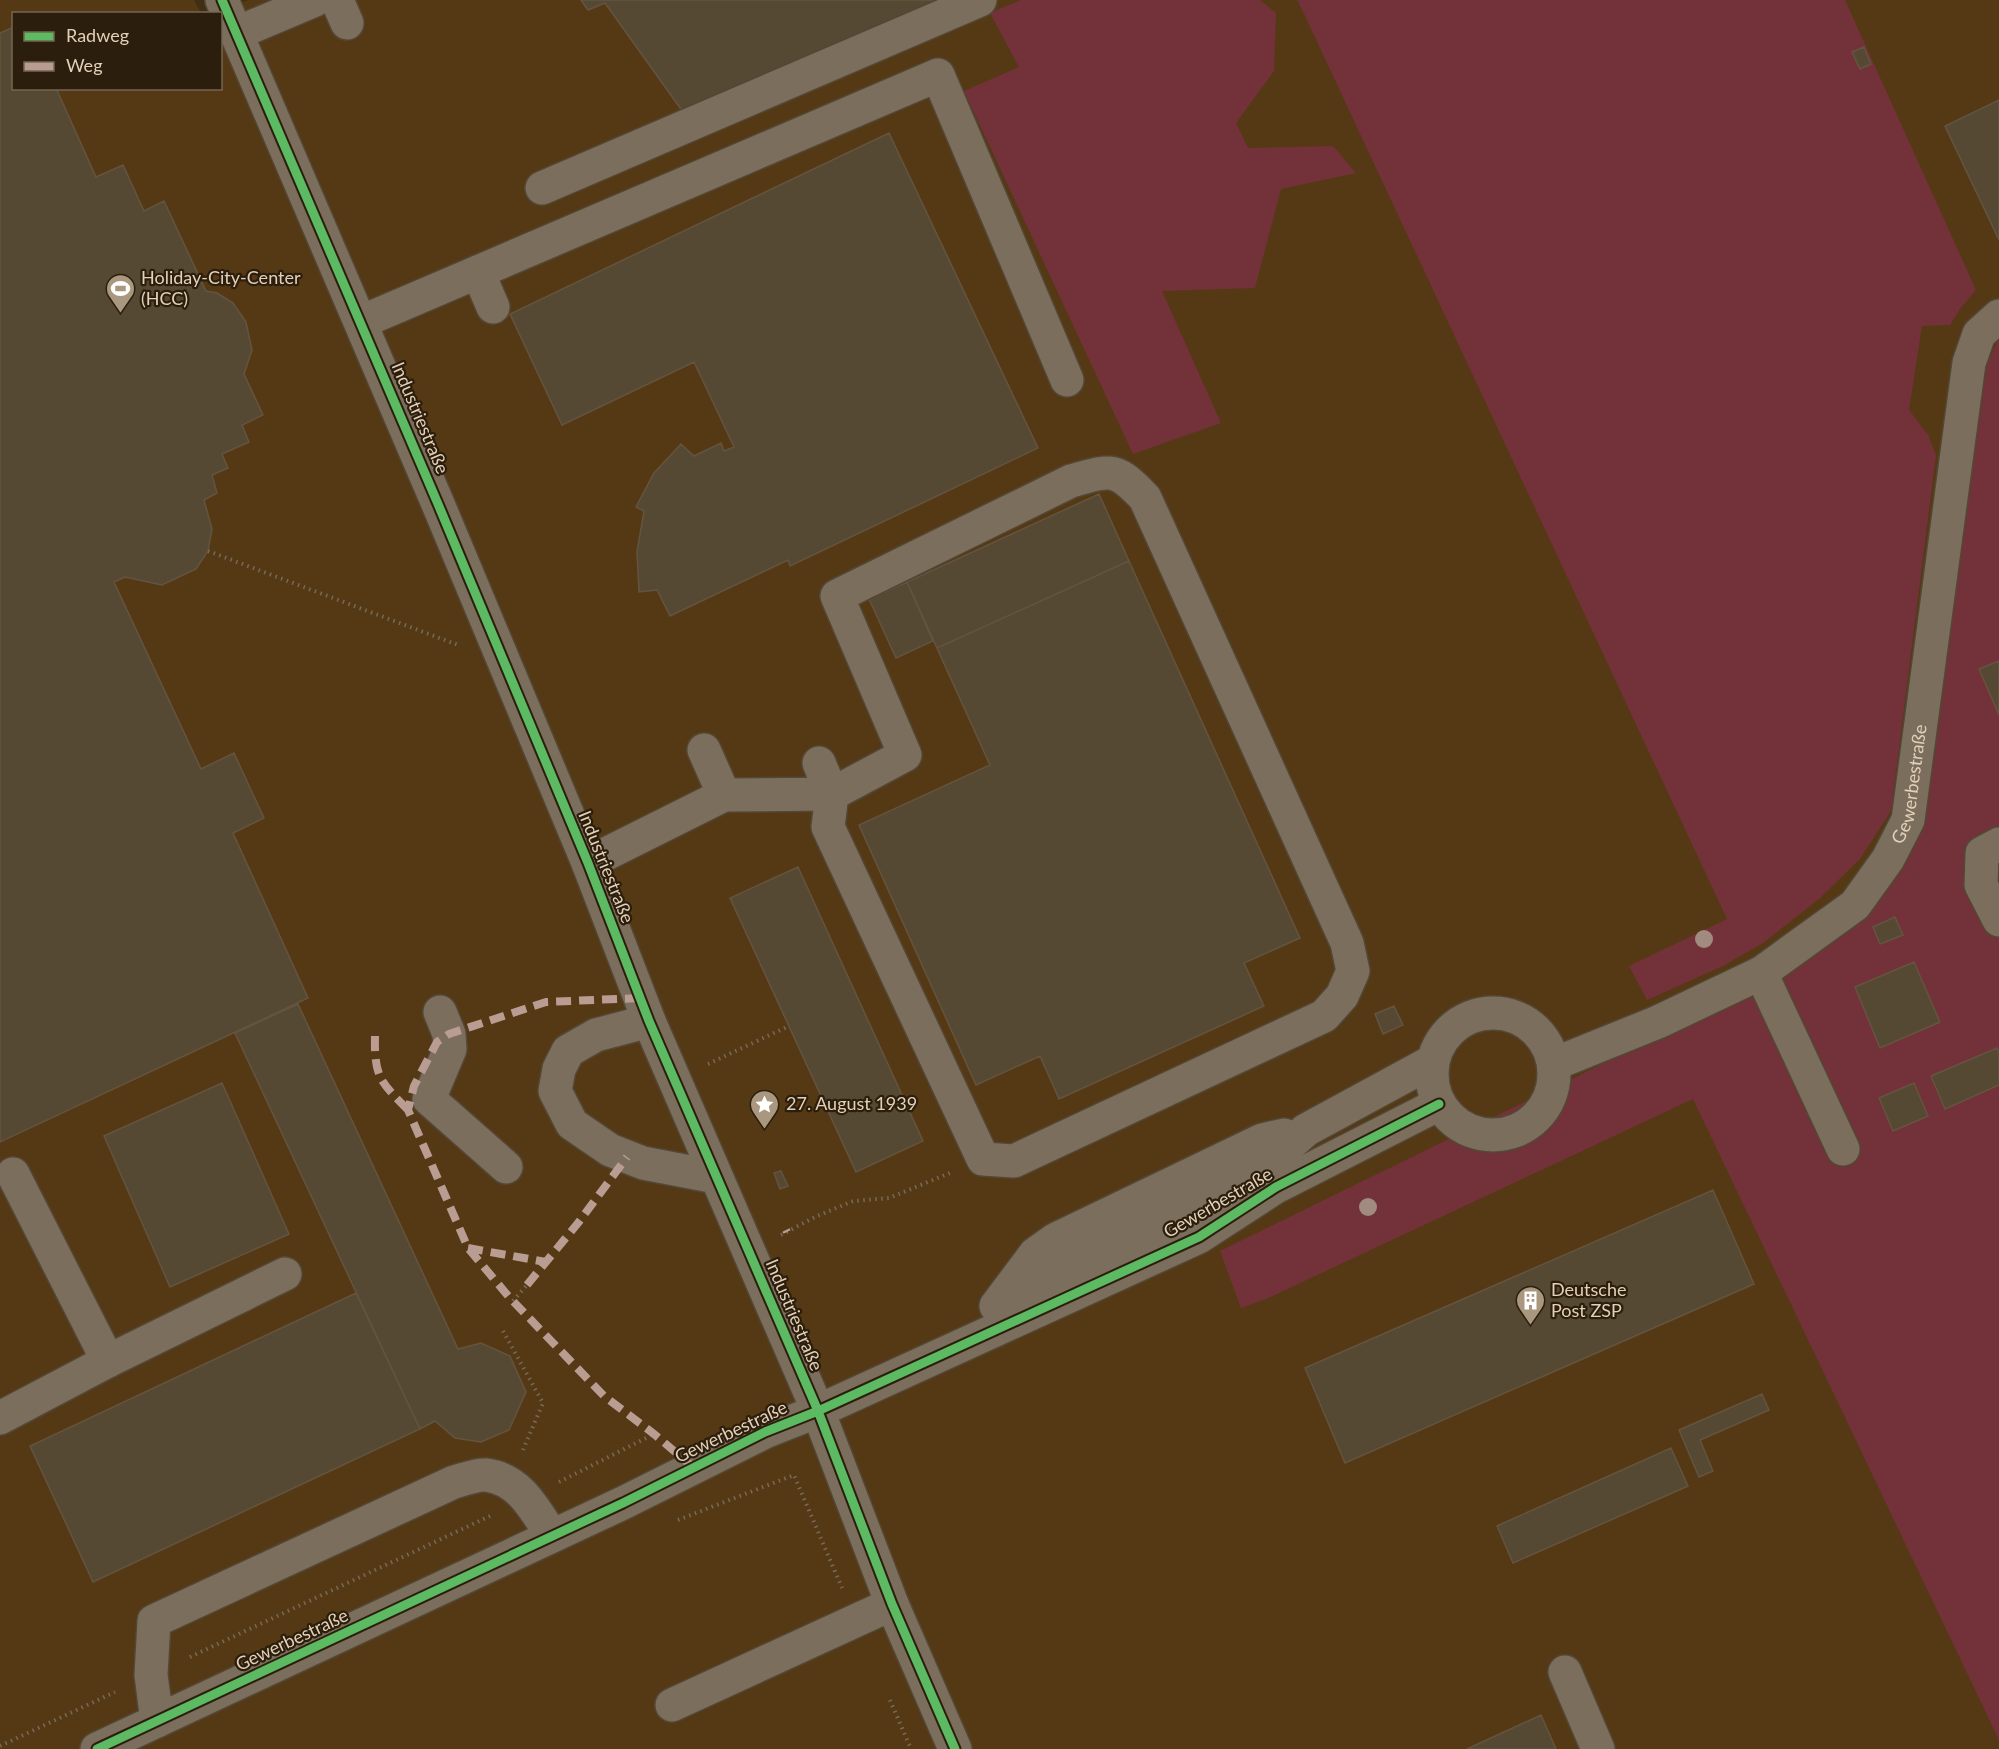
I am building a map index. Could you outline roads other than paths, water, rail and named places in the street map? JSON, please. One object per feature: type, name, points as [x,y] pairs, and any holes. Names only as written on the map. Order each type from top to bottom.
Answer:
[{"type":"street","name":"Industriestraße","points":[[222,0],[361,322],[588,863],[649,1021],[818,1411],[892,1604],[955,1749]]},
{"type":"street","points":[[237,33],[315,0]]},
{"type":"street","points":[[542,188],[980,0]]},
{"type":"street","points":[[361,322],[939,75],[1067,380]]},
{"type":"street","points":[[478,272],[493,307]]},
{"type":"street","name":"Gewerbestraße","points":[[1554,1064],[1658,1022],[1761,973],[1855,905],[1888,859],[1908,820],[1969,363],[1979,334],[1996,317]]},
{"type":"street","points":[[588,863],[724,795],[832,794],[905,755],[837,596],[1071,481],[1105,472],[1126,477],[1145,498],[1347,943],[1353,971],[1342,996],[1324,1016],[1014,1161],[983,1159],[828,827],[832,794],[819,763]]},
{"type":"street","points":[[705,750],[724,795]]},
{"type":"street","points":[[1999,844],[1982,853],[1981,885],[1999,920]]},
{"type":"street","points":[[1761,973],[1843,1149]]},
{"type":"street","points":[[440,1012],[450,1034],[450,1049],[429,1099],[507,1167]]},
{"type":"street","points":[[1487,1013],[1506,1014],[1524,1021],[1539,1033],[1554,1064],[1553,1088],[1545,1105],[1533,1120],[1517,1131],[1498,1136],[1479,1134],[1461,1127],[1446,1115],[1439,1104],[1431,1080],[1433,1061],[1439,1043],[1452,1028],[1468,1018],[1487,1013]]},
{"type":"street","points":[[649,1021],[596,1035],[568,1051],[559,1069],[555,1091],[573,1124],[610,1150],[643,1163],[716,1177]]},
{"type":"street","points":[[989,1333],[997,1304],[1035,1254],[1056,1239],[1262,1140],[1306,1130],[1433,1061]]},
{"type":"street","name":"Gewerbestraße","points":[[97,1749],[552,1536],[765,1432],[818,1411],[1199,1237],[1276,1187],[1439,1104]]},
{"type":"street","points":[[13,1174],[108,1360]]},
{"type":"street","points":[[0,1418],[108,1360],[285,1274]]},
{"type":"street","points":[[157,1721],[151,1675],[154,1621],[454,1482],[484,1475],[507,1481],[527,1498],[552,1536]]},
{"type":"street","points":[[672,1705],[892,1604]]},
{"type":"street","points":[[1565,1672],[1598,1749]]},
{"type":"place","name":"Holiday-City-Center (HCC)","points":[[120,314]]},
{"type":"place","name":"27. August 1939","points":[[765,1130]]},
{"type":"place","name":"Deutsche Post ZSP","points":[[1530,1326]]}]
